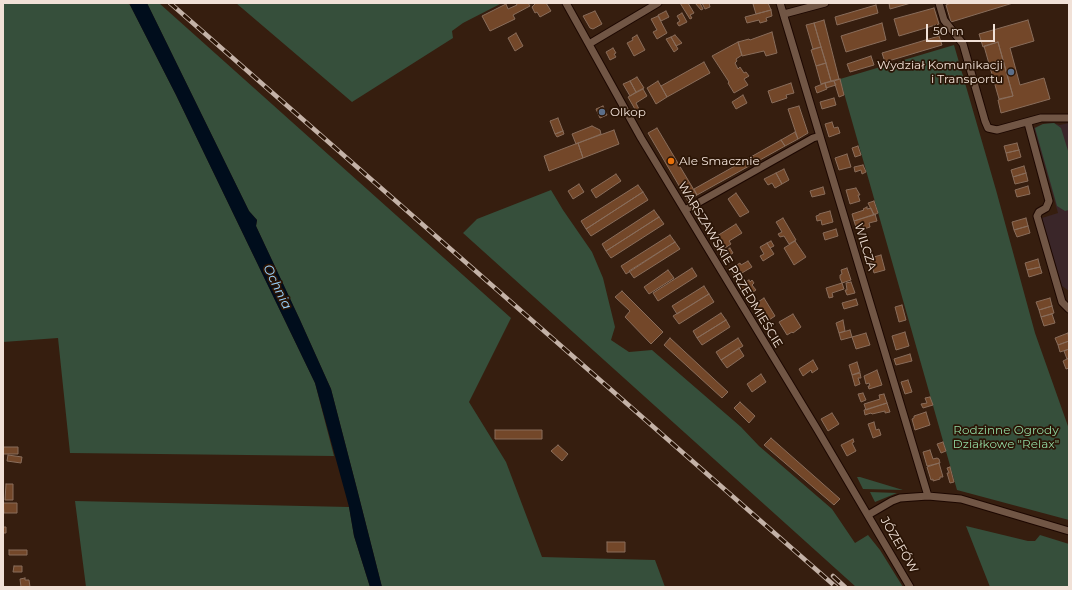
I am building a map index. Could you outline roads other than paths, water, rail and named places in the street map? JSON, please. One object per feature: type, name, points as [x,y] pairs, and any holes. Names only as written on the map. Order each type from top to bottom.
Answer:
[{"type":"street","name":"WARSZAWSKIE PRZEDMIEŚCIE","points":[[566,3],[641,138],[868,515]]},
{"type":"street","points":[[589,44],[658,3]]},
{"type":"street","name":"WILCZA","points":[[780,3],[928,496]]},
{"type":"street","points":[[784,14],[825,3]]},
{"type":"street","points":[[939,3],[944,20],[963,44],[988,128],[997,130],[1047,117],[1069,118]]},
{"type":"street","points":[[1028,123],[1049,201],[1046,208],[1039,212],[1037,216],[1062,302],[1069,309]]},
{"type":"street","points":[[685,210],[812,138],[820,136]]},
{"type":"street","points":[[868,515],[900,498],[928,496],[961,499],[1069,531]]},
{"type":"street","name":"JÓZEFÓW","points":[[868,515],[910,587]]},
{"type":"water","name":"Ochnia","points":[[131,3],[147,3],[249,211],[257,220],[256,226],[331,389],[382,587],[370,587],[354,536],[349,507],[315,383],[176,95],[130,5]]},
{"type":"railway","points":[[170,3],[836,587]]},
{"type":"railway","points":[[833,576],[845,587]]},
{"type":"place","name":"Wydział Komunikacji i Transportu","points":[[1011,72]]},
{"type":"place","name":"Olkop","points":[[602,112]]},
{"type":"place","name":"Ale Smacznie","points":[[671,161]]},
{"type":"park label","name":"Rodzinne Ogrody Działkowe \"Relax\"","points":[[1006,437]]}]
